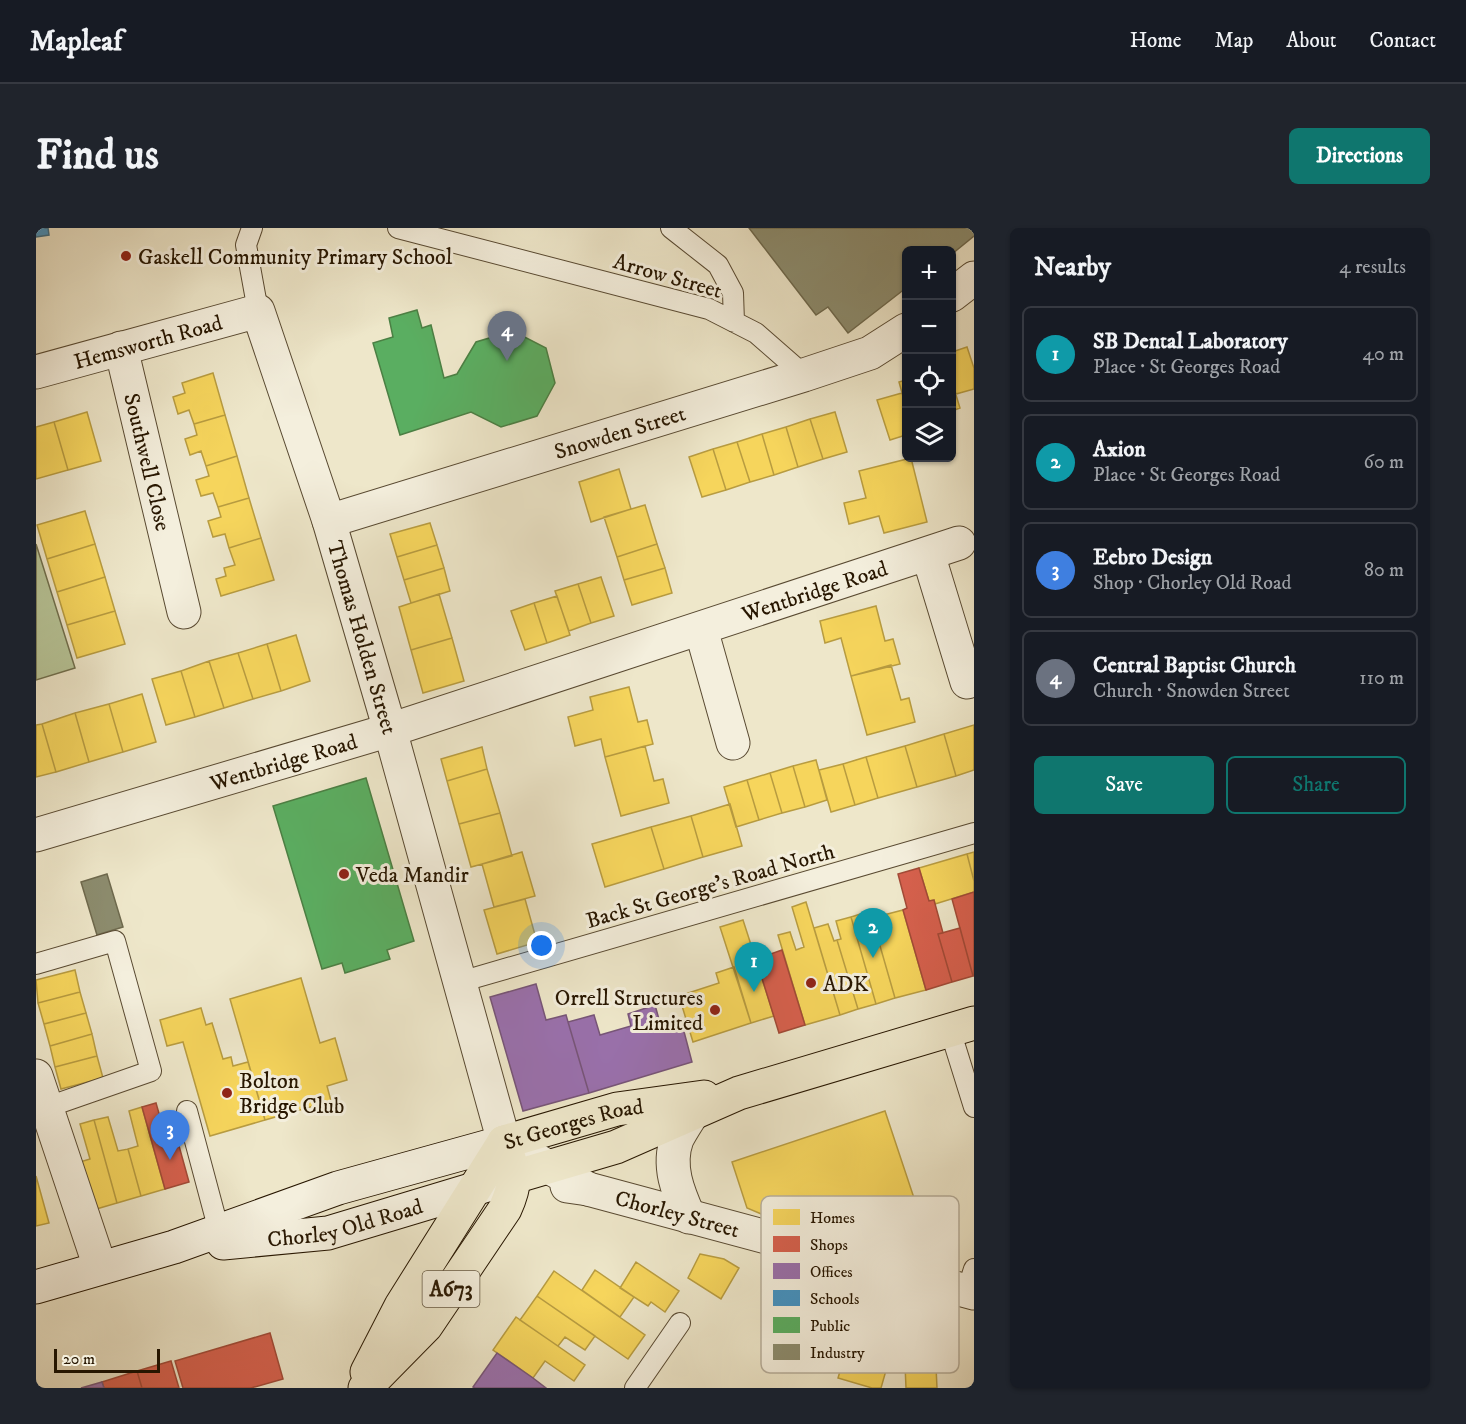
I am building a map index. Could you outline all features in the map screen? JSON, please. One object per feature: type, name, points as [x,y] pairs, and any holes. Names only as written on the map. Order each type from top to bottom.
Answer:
[{"type":"main road","name":"St Georges Road","points":[[738,1093],[617,1109],[504,1142],[514,1177],[616,1147],[738,1093],[962,1026]]},
{"type":"main road","name":"A673","points":[[359,1388],[401,1306],[504,1142]]},
{"type":"main road","name":"A673","points":[[365,1388],[426,1326],[505,1209],[513,1190],[514,1177]]},
{"type":"street","points":[[956,291],[974,278]]},
{"type":"street","name":"Hemsworth Road","points":[[36,372],[258,311]]},
{"type":"street","name":"Thomas Holden Street","points":[[258,311],[329,521],[390,730],[504,1142]]},
{"type":"street","name":"Snowden Street","points":[[329,521],[804,375],[870,353],[902,333]]},
{"type":"street","name":"Southwell Close","points":[[121,348],[167,580],[184,612]]},
{"type":"street","name":"Wentbridge Road","points":[[36,835],[390,730],[959,543]]},
{"type":"street","points":[[928,554],[967,682]]},
{"type":"street","points":[[701,628],[733,743]]},
{"type":"street","points":[[36,1076],[41,1109],[100,1268]]},
{"type":"street","points":[[689,1216],[677,1192],[672,1164],[677,1140],[692,1114]]},
{"type":"street","name":"Chorley Street","points":[[504,1142],[588,1189]]},
{"type":"street","name":"Chorley Old Road","points":[[36,1287],[174,1247],[338,1188],[504,1142]]},
{"type":"street","name":"Chorley Street","points":[[514,1177],[588,1189],[761,1233]]},
{"type":"street","name":"Chorley Old Road","points":[[174,1247],[328,1233],[514,1177]]},
{"type":"lane","points":[[252,228],[246,245],[258,311]]},
{"type":"lane","name":"Arrow Street","points":[[398,228],[709,309],[756,333],[804,375]]},
{"type":"lane","points":[[670,228],[718,265],[733,293],[734,322]]},
{"type":"lane","name":"Back St George's Road North","points":[[460,982],[974,833]]},
{"type":"lane","points":[[36,964],[115,941],[151,1071],[41,1109]]},
{"type":"lane","points":[[962,1026],[974,1107]]},
{"type":"lane","points":[[187,1112],[219,1231]]},
{"type":"lane","points":[[635,1388],[680,1323]]},
{"type":"green space","points":[[36,544],[75,668],[36,680]]},
{"type":"building: Homes","points":[[967,347],[974,368],[974,389],[956,394],[956,354],[956,351]]},
{"type":"building: Homes","points":[[213,373],[225,415],[194,424],[189,410],[178,414],[173,397],[185,393],[182,383]]},
{"type":"building: Homes","points":[[902,393],[902,436],[890,440],[877,400]]},
{"type":"building: Homes","points":[[956,395],[960,408],[956,410]]},
{"type":"building: Homes","points":[[87,412],[101,461],[68,470],[54,422]]},
{"type":"building: Homes","points":[[835,412],[847,452],[823,459],[810,419]]},
{"type":"building: Homes","points":[[225,415],[237,456],[206,466],[201,451],[190,455],[185,439],[197,435],[194,424]]},
{"type":"building: Homes","points":[[810,419],[823,459],[798,467],[786,427]]},
{"type":"building: Homes","points":[[54,422],[68,470],[36,479],[36,427]]},
{"type":"building: Homes","points":[[786,427],[798,467],[774,475],[762,434]]},
{"type":"building: Homes","points":[[762,434],[774,475],[750,482],[737,442]]},
{"type":"building: Homes","points":[[737,442],[750,482],[726,490],[713,449]]},
{"type":"building: Homes","points":[[713,449],[726,490],[702,497],[689,457]]},
{"type":"building: Homes","points":[[237,456],[249,498],[218,507],[213,493],[201,496],[196,480],[209,476],[206,466]]},
{"type":"building: Homes","points":[[902,460],[912,462],[927,522],[884,533],[879,516],[849,524],[844,503],[866,498],[859,471]]},
{"type":"building: Homes","points":[[619,469],[631,509],[591,522],[579,482]]},
{"type":"building: Homes","points":[[249,498],[261,538],[229,548],[225,534],[213,537],[208,521],[221,517],[218,507]]},
{"type":"building: Homes","points":[[645,505],[657,544],[617,557],[604,517]]},
{"type":"building: Homes","points":[[85,511],[95,544],[47,559],[37,525]]},
{"type":"building: Homes","points":[[430,523],[437,545],[397,557],[390,534]]},
{"type":"building: Homes","points":[[261,538],[274,580],[221,596],[216,579],[226,576],[224,568],[235,565],[229,548]]},
{"type":"building: Homes","points":[[95,544],[105,577],[57,592],[47,559]]},
{"type":"building: Homes","points":[[657,544],[665,568],[624,580],[617,557]]},
{"type":"building: Homes","points":[[437,545],[444,568],[404,580],[397,557]]},
{"type":"building: Homes","points":[[444,568],[450,591],[411,603],[404,580]]},
{"type":"building: Homes","points":[[665,568],[672,593],[632,605],[624,580]]},
{"type":"building: Homes","points":[[105,577],[115,611],[67,625],[57,592]]},
{"type":"building: Homes","points":[[601,577],[614,616],[591,623],[578,584]]},
{"type":"building: Homes","points":[[578,584],[591,623],[569,631],[555,591]]},
{"type":"building: Homes","points":[[439,594],[452,638],[411,650],[399,607]]},
{"type":"building: Homes","points":[[557,596],[570,635],[547,643],[534,603]]},
{"type":"building: Homes","points":[[534,603],[547,643],[525,650],[511,611]]},
{"type":"building: Homes","points":[[876,606],[885,641],[893,639],[900,664],[851,676],[841,638],[825,643],[820,621]]},
{"type":"building: Homes","points":[[115,611],[125,644],[77,658],[67,625]]},
{"type":"building: Homes","points":[[296,635],[310,681],[281,691],[267,644]]},
{"type":"building: Homes","points":[[452,638],[464,681],[423,693],[411,650]]},
{"type":"building: Homes","points":[[267,644],[281,691],[253,699],[238,653]]},
{"type":"building: Homes","points":[[238,653],[253,699],[224,708],[209,661]]},
{"type":"building: Homes","points":[[209,661],[224,708],[195,717],[181,671]]},
{"type":"building: Homes","points":[[891,665],[901,700],[909,698],[915,722],[867,735],[851,676]]},
{"type":"building: Homes","points":[[181,671],[195,717],[166,725],[152,679]]},
{"type":"building: Homes","points":[[629,687],[638,722],[647,720],[653,744],[605,757],[601,739],[575,746],[568,717],[593,710],[590,697]]},
{"type":"building: Homes","points":[[142,694],[156,742],[123,752],[109,704]]},
{"type":"building: Homes","points":[[109,704],[123,752],[89,762],[75,713]]},
{"type":"building: Homes","points":[[75,713],[89,762],[56,772],[42,724]]},
{"type":"building: Homes","points":[[42,724],[56,772],[36,777],[36,725]]},
{"type":"building: Homes","points":[[974,725],[974,770],[956,776],[944,734]]},
{"type":"building: Homes","points":[[944,734],[956,776],[917,787],[905,746]]},
{"type":"building: Homes","points":[[645,746],[654,781],[663,779],[669,803],[621,816],[605,757]]},
{"type":"building: Homes","points":[[905,746],[917,787],[878,798],[866,757]]},
{"type":"building: Homes","points":[[482,747],[487,769],[447,781],[441,759]]},
{"type":"building: Homes","points":[[866,757],[878,798],[855,805],[843,764]]},
{"type":"building: Homes","points":[[816,760],[827,800],[805,807],[793,766]]},
{"type":"building: Homes","points":[[843,764],[855,805],[831,812],[819,770]]},
{"type":"building: Homes","points":[[793,766],[805,807],[782,813],[770,773]]},
{"type":"building: Homes","points":[[487,769],[500,813],[459,824],[447,781]]},
{"type":"building: Homes","points":[[770,773],[782,813],[759,820],[747,780]]},
{"type":"building: Homes","points":[[747,780],[759,820],[736,827],[724,787]]},
{"type":"building: Homes","points":[[730,804],[742,846],[703,857],[691,816]]},
{"type":"building: Homes","points":[[500,813],[512,856],[471,867],[459,824]]},
{"type":"building: Homes","points":[[691,816],[703,857],[664,869],[651,827]]},
{"type":"building: Homes","points":[[651,827],[664,869],[605,887],[592,844]]},
{"type":"building: Homes","points":[[522,852],[535,896],[494,907],[482,864]]},
{"type":"building: Homes","points":[[974,852],[974,881],[967,854]]},
{"type":"building: Homes","points":[[967,854],[974,881],[974,892],[935,904],[934,900],[929,901],[919,868]]},
{"type":"building: Homes","points":[[525,899],[537,942],[497,954],[484,910]]},
{"type":"building: Homes","name":"ADK","points":[[806,902],[840,1015],[805,1025],[778,935],[790,932],[796,950],[804,947],[792,907]]},
{"type":"building: Homes","points":[[903,910],[926,990],[895,998],[872,918]]},
{"type":"building: Homes","points":[[870,911],[895,998],[876,1004],[851,917]]},
{"type":"building: Homes","points":[[851,917],[876,1004],[858,1009],[837,940],[841,939],[836,921]]},
{"type":"building: Homes","points":[[743,920],[774,1016],[751,1023],[720,927]]},
{"type":"building: Homes","points":[[828,924],[834,941],[837,940],[858,1009],[840,1015],[814,928]]},
{"type":"building: Homes","name":"Orrell Structures Limited","points":[[734,967],[751,1023],[693,1042],[679,996],[719,983],[716,973]]},
{"type":"building: Homes","points":[[75,970],[80,992],[38,1003],[36,980]]},
{"type":"building: Homes","points":[[301,978],[320,1043],[335,1038],[347,1080],[327,1086],[331,1101],[265,1120],[230,999]]},
{"type":"building: Homes","points":[[80,992],[86,1013],[44,1024],[38,1003]]},
{"type":"building: Homes","name":"Bolton Bridge Club","points":[[201,1008],[206,1025],[212,1023],[223,1059],[231,1057],[233,1066],[248,1062],[265,1120],[210,1136],[183,1042],[167,1046],[160,1020]]},
{"type":"building: Homes","points":[[86,1013],[92,1034],[50,1046],[44,1024]]},
{"type":"building: Homes","points":[[92,1034],[97,1056],[55,1067],[50,1046]]},
{"type":"building: Homes","points":[[97,1056],[103,1078],[61,1089],[55,1067]]},
{"type":"building: Homes","points":[[142,1107],[165,1189],[141,1196],[128,1149],[138,1146],[129,1111]]},
{"type":"building: Homes","points":[[885,1111],[913,1196],[761,1196],[761,1214],[747,1208],[732,1162]]},
{"type":"building: Homes","points":[[108,1117],[118,1151],[128,1149],[141,1196],[117,1203],[94,1120]]},
{"type":"building: Homes","points":[[94,1120],[117,1203],[93,1210],[80,1162],[90,1159],[80,1124]]},
{"type":"building: Homes","points":[[36,1176],[49,1223],[36,1226]]},
{"type":"building: Homes","points":[[700,1254],[724,1259],[739,1268],[721,1299],[688,1278]]},
{"type":"building: Homes","points":[[636,1262],[679,1291],[665,1312],[651,1302],[648,1306],[620,1288]]},
{"type":"building: Homes","points":[[595,1270],[634,1297],[620,1317],[582,1290]]},
{"type":"building: Homes","points":[[554,1271],[645,1335],[628,1359],[537,1296]]},
{"type":"building: Homes","points":[[537,1296],[595,1336],[585,1350],[565,1337],[558,1346],[520,1320]]},
{"type":"building: Homes","points":[[516,1317],[585,1365],[574,1381],[545,1361],[533,1378],[493,1350]]},
{"type":"building: Homes","points":[[839,1373],[885,1373],[881,1388],[872,1388],[838,1378]]},
{"type":"building: Homes","points":[[905,1373],[936,1373],[937,1388],[906,1388]]},
{"type":"building: Shops","points":[[919,868],[929,901],[934,900],[943,933],[938,934],[952,982],[926,990],[903,910],[907,908],[898,874]]},
{"type":"building: Shops","points":[[974,892],[974,976],[973,976],[952,899]]},
{"type":"building: Shops","points":[[960,928],[973,976],[952,982],[938,934]]},
{"type":"building: Shops","points":[[782,950],[805,1025],[779,1033],[756,959]]},
{"type":"building: Shops","points":[[156,1103],[166,1138],[176,1135],[189,1182],[165,1189],[142,1107]]},
{"type":"building: Shops","points":[[270,1333],[283,1379],[251,1388],[183,1388],[175,1361]]},
{"type":"building: Shops","points":[[171,1361],[179,1388],[142,1388],[137,1371]]},
{"type":"building: Shops","points":[[137,1371],[142,1388],[104,1388],[102,1382]]},
{"type":"building: Offices","points":[[536,984],[546,1020],[566,1015],[589,1093],[523,1111],[490,997]]},
{"type":"building: Offices","points":[[655,1005],[662,1030],[682,1024],[692,1062],[589,1093],[568,1022],[594,1015],[600,1035],[631,1026],[628,1014]]},
{"type":"building: Offices","points":[[497,1353],[533,1378],[546,1388],[473,1387]]},
{"type":"building: Offices","points":[[102,1382],[104,1388],[81,1388]]},
{"type":"building: Schools","points":[[36,228],[48,228],[49,235],[36,237]]},
{"type":"building: Public","points":[[417,310],[422,328],[431,325],[444,378],[457,374],[476,342],[513,331],[546,348],[555,383],[537,416],[501,427],[471,412],[400,435],[373,343],[393,337],[389,318]]},
{"type":"building: Public","name":"Veda Mandir","points":[[366,778],[414,941],[387,950],[390,959],[345,973],[342,963],[322,969],[273,806]]},
{"type":"building: Industry","points":[[749,228],[974,228],[974,236],[956,251],[956,246],[902,246],[902,291],[848,333],[828,307],[816,315]]},
{"type":"building: Industry","points":[[107,874],[123,927],[97,935],[81,882]]},
{"type":"place","name":"Gaskell Community Primary School","points":[[126,256]]},
{"type":"place","name":"Central Baptist Church","points":[[507,361]]},
{"type":"place","name":"Veda Mandir","points":[[344,874]]},
{"type":"place","name":"Axion","points":[[873,958]]},
{"type":"place","name":"ADK","points":[[811,983]]},
{"type":"place","name":"SB Dental Laboratory","points":[[754,992]]},
{"type":"place","name":"Orrell Structures Limited","points":[[715,1010]]},
{"type":"place","name":"Bolton Bridge Club","points":[[227,1093]]},
{"type":"place","name":"Eebro Design","points":[[170,1160]]}]
